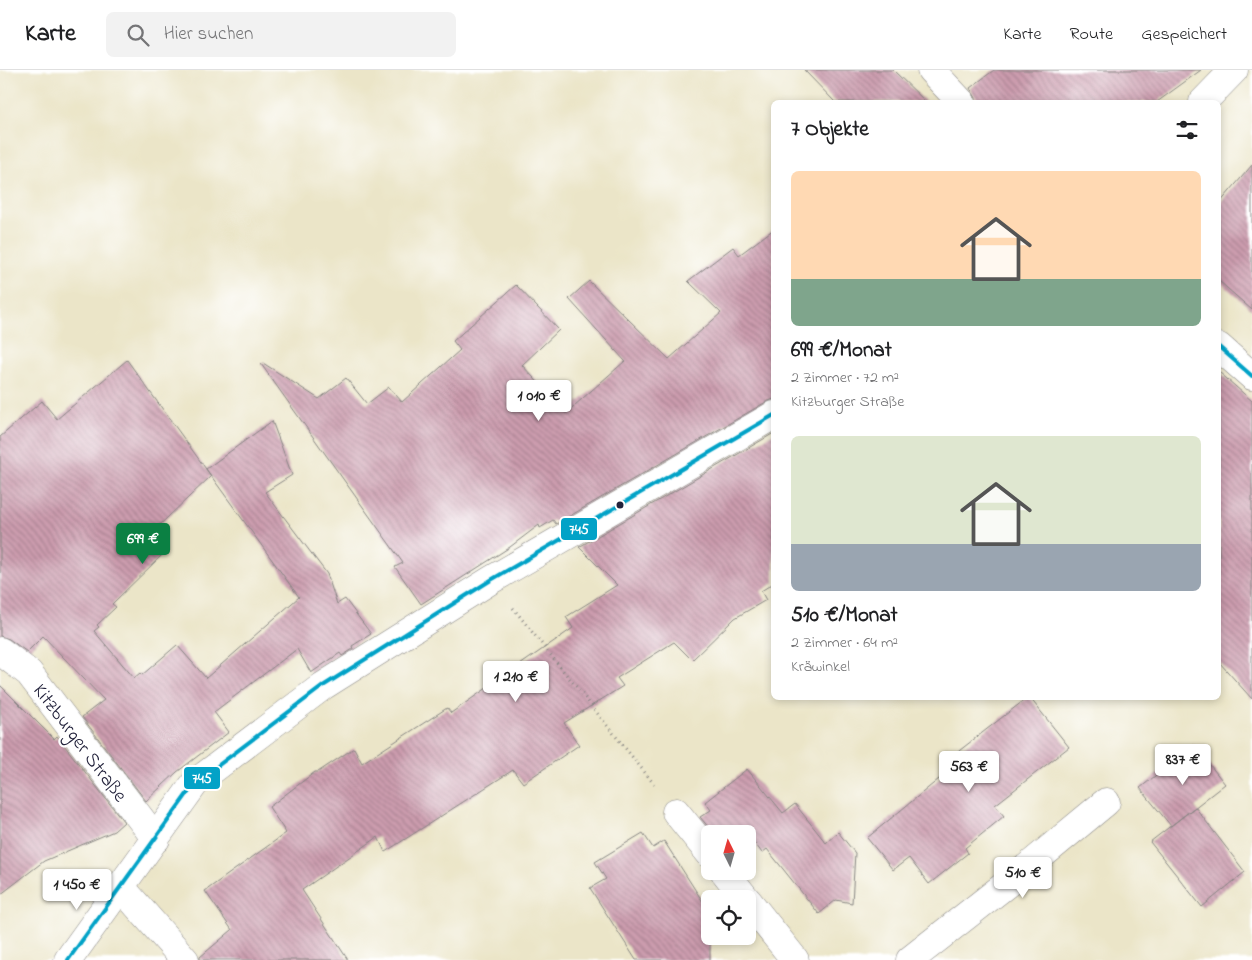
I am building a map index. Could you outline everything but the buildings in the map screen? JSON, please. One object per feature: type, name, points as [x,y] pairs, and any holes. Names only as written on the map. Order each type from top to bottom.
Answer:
[{"type":"street","points":[[931,70],[959,100]]},
{"type":"street","points":[[1205,100],[1234,70]]},
{"type":"street","points":[[1221,349],[1252,376]]},
{"type":"street","points":[[68,960],[195,783],[323,686],[491,580],[771,417]]},
{"type":"street","name":"Kitzburger Straße","points":[[0,651],[29,673],[156,839]]},
{"type":"street","points":[[910,960],[1013,879],[1106,802]]},
{"type":"street","points":[[676,812],[701,843]]},
{"type":"street","points":[[731,880],[739,890]]},
{"type":"street","points":[[120,886],[185,960]]},
{"type":"street","points":[[756,911],[795,960]]},
{"type":"path","points":[[491,580],[676,812]]},
{"type":"transit line","name":"745","points":[[1221,349],[1252,376]]},
{"type":"transit line","name":"745","points":[[68,960],[195,783],[323,686],[491,580],[771,417]]}]
